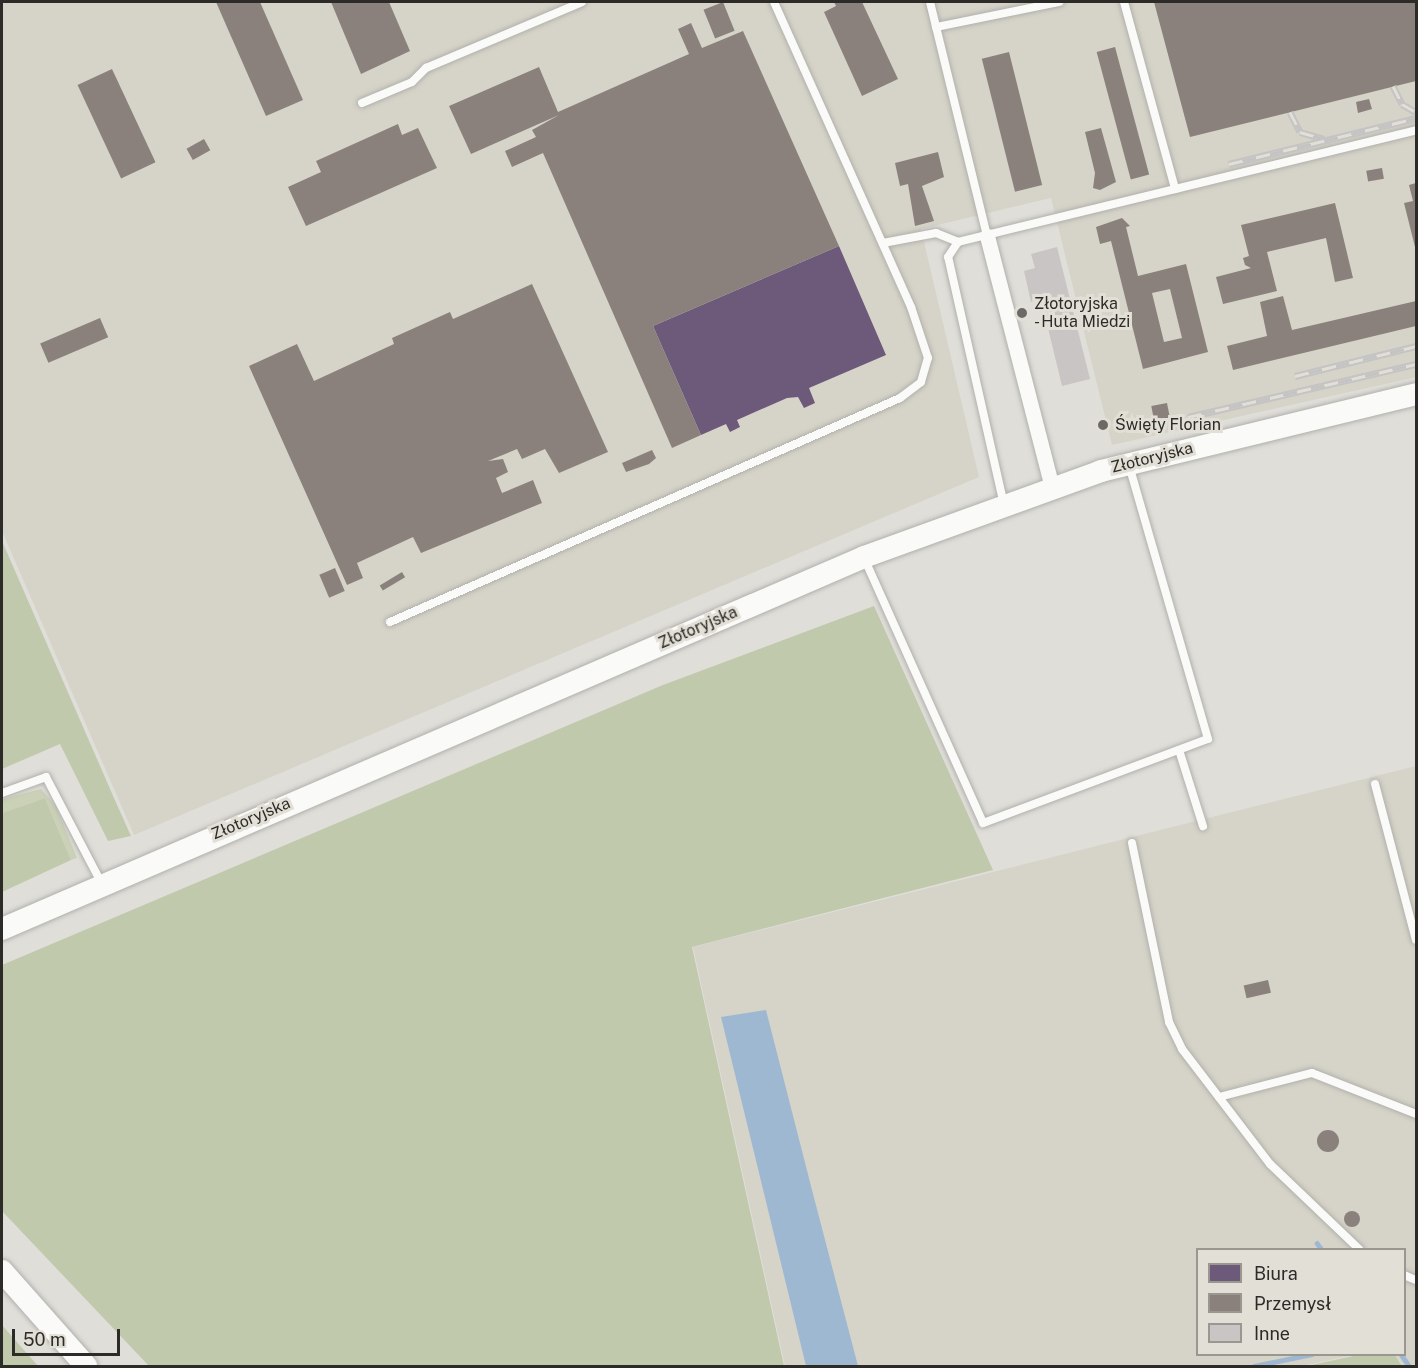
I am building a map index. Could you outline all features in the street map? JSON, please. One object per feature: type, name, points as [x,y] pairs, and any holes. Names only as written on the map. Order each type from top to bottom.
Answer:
[{"type":"main road","name":"Złotoryjska","points":[[2,928],[864,557],[1052,487],[1129,464],[1416,394]]},
{"type":"main road","points":[[2,1271],[86,1366]]},
{"type":"street","points":[[987,236],[1052,487]]},
{"type":"lane","points":[[362,103],[412,82],[426,68],[582,2]]},
{"type":"lane","points":[[390,622],[900,398],[921,382],[928,358],[882,243],[774,2]]},
{"type":"lane","points":[[930,2],[987,236]]},
{"type":"lane","points":[[936,27],[1059,2]]},
{"type":"lane","points":[[1124,2],[1174,189]]},
{"type":"lane","points":[[882,243],[936,233],[958,242],[987,236],[1416,130]]},
{"type":"lane","points":[[958,242],[948,257],[1004,506]]},
{"type":"lane","points":[[864,557],[983,823],[1208,739],[1129,464]]},
{"type":"lane","points":[[1179,750],[1203,826]]},
{"type":"lane","points":[[2,793],[46,777],[102,884]]},
{"type":"lane","points":[[1375,784],[1416,940]]},
{"type":"lane","points":[[1132,843],[1169,1022],[1182,1049],[1270,1164],[1358,1248]]},
{"type":"lane","points":[[1219,1097],[1312,1073],[1416,1114]]},
{"type":"shaded area","points":[[2,2],[1416,2],[1416,377],[1112,445],[1051,198],[921,229],[979,477],[134,835],[2,531]]},
{"type":"shaded area","points":[[1416,766],[1416,1366],[1403,1366],[1397,1356],[1406,1356],[1406,1248],[1196,1248],[1196,1356],[1349,1356],[1302,1366],[785,1366],[693,947]]},
{"type":"green space","points":[[2,541],[131,836],[108,841],[60,744],[2,769]]},
{"type":"green space","points":[[874,606],[993,870],[692,947],[784,1366],[149,1366],[2,1211],[2,965],[663,685]]},
{"type":"green space","points":[[41,789],[56,806],[77,858],[71,860],[45,798],[2,813],[2,799]]},
{"type":"green space","points":[[45,798],[71,860],[2,892],[2,813]]},
{"type":"green space","points":[[2,1325],[38,1366],[2,1366]]},
{"type":"green space","points":[[1353,1356],[1396,1356],[1402,1366],[1307,1366]]},
{"type":"water","points":[[766,1010],[858,1366],[806,1366],[721,1017]]},
{"type":"building: Biura","points":[[839,246],[886,355],[809,388],[815,403],[804,408],[798,397],[787,398],[737,420],[740,427],[730,432],[726,424],[701,435],[653,326]]},
{"type":"building: Przemysł","points":[[216,2],[260,2],[303,100],[266,116]]},
{"type":"building: Przemysł","points":[[331,2],[389,2],[410,51],[361,74]]},
{"type":"building: Przemysł","points":[[723,2],[735,31],[715,39],[704,10]]},
{"type":"building: Przemysł","points":[[834,2],[862,2],[898,79],[862,96],[824,12],[836,6]]},
{"type":"building: Przemysł","points":[[1154,2],[1416,2],[1416,81],[1190,137]]},
{"type":"building: Przemysł","points":[[691,23],[702,48],[743,31],[839,246],[653,326],[701,435],[672,448],[543,153],[512,167],[505,151],[536,137],[532,130],[559,115],[471,154],[449,106],[539,67],[558,112],[689,54],[678,29]]},
{"type":"building: Przemysł","points":[[1115,47],[1149,175],[1131,179],[1097,52]]},
{"type":"building: Przemysł","points":[[1009,52],[1042,185],[1015,192],[982,59]]},
{"type":"building: Przemysł","points":[[112,69],[156,162],[121,178],[78,85]]},
{"type":"building: Przemysł","points":[[1369,99],[1372,109],[1358,113],[1356,102]]},
{"type":"building: Przemysł","points":[[398,124],[402,135],[418,128],[437,168],[306,226],[288,187],[321,172],[316,161]]},
{"type":"building: Przemysł","points":[[1101,128],[1116,182],[1100,190],[1093,188],[1095,173],[1085,132]]},
{"type":"building: Przemysł","points":[[204,139],[210,150],[193,160],[187,149]]},
{"type":"building: Przemysł","points":[[938,152],[944,177],[922,186],[934,221],[915,226],[908,184],[900,186],[895,163]]},
{"type":"building: Przemysł","points":[[1382,168],[1384,179],[1368,182],[1366,171]]},
{"type":"building: Przemysł","points":[[1416,183],[1416,251],[1404,203],[1413,201],[1409,185]]},
{"type":"building: Przemysł","points":[[1335,203],[1353,278],[1335,282],[1326,238],[1267,252],[1277,291],[1223,304],[1216,277],[1251,268],[1245,265],[1243,258],[1249,256],[1241,225]]},
{"type":"building: Przemysł","points":[[1122,218],[1130,226],[1126,227],[1138,276],[1186,264],[1208,352],[1143,369],[1111,241],[1100,244],[1096,227]],"holes":[[[1170,289],[1182,338],[1164,342],[1152,293]]]},
{"type":"building: Przemysł","points":[[532,284],[608,452],[559,473],[545,449],[522,459],[517,449],[488,461],[503,459],[508,472],[496,478],[502,493],[533,480],[542,503],[421,553],[413,537],[357,563],[363,578],[347,585],[249,366],[297,344],[314,381],[394,344],[392,338],[450,312],[453,319]]},
{"type":"building: Przemysł","points":[[1283,296],[1292,330],[1416,301],[1416,326],[1233,370],[1227,346],[1267,336],[1260,302]]},
{"type":"building: Przemysł","points":[[100,318],[108,337],[48,363],[40,343]]},
{"type":"building: Przemysł","points":[[1167,403],[1171,423],[1155,426],[1151,406]]},
{"type":"building: Przemysł","points":[[652,450],[656,458],[649,464],[626,472],[622,463]]},
{"type":"building: Przemysł","points":[[335,568],[345,591],[329,598],[319,575]]},
{"type":"building: Przemysł","points":[[402,572],[405,577],[383,591],[380,585]]},
{"type":"building: Przemysł","points":[[1268,980],[1271,993],[1247,998],[1244,986]]},
{"type":"building: Przemysł","points":[[1328,1130],[1336,1133],[1339,1141],[1336,1149],[1328,1152],[1320,1149],[1317,1141],[1320,1133]]},
{"type":"building: Przemysł","points":[[1352,1211],[1358,1213],[1360,1219],[1358,1225],[1352,1227],[1346,1225],[1344,1219],[1346,1213]]},
{"type":"building: Inne","points":[[1057,247],[1090,379],[1062,386],[1041,299],[1031,302],[1024,271],[1035,268],[1031,254]]},
{"type":"waterway","points":[[1317,1243],[1321,1248]]},
{"type":"waterway","points":[[1254,1366],[1302,1356]]},
{"type":"waterway","points":[[1402,1356],[1409,1366]]},
{"type":"railway","points":[[1393,86],[1402,104],[1416,112]]},
{"type":"railway","points":[[1290,112],[1300,132],[1324,139]]},
{"type":"railway","points":[[1229,164],[1416,118]]},
{"type":"railway","points":[[1295,376],[1416,346]]},
{"type":"railway","points":[[1188,417],[1416,364]]},
{"type":"place","name":"Złotoryjska - Huta Miedzi","points":[[1022,313]]},
{"type":"place","name":"Święty Florian","points":[[1103,425]]}]
